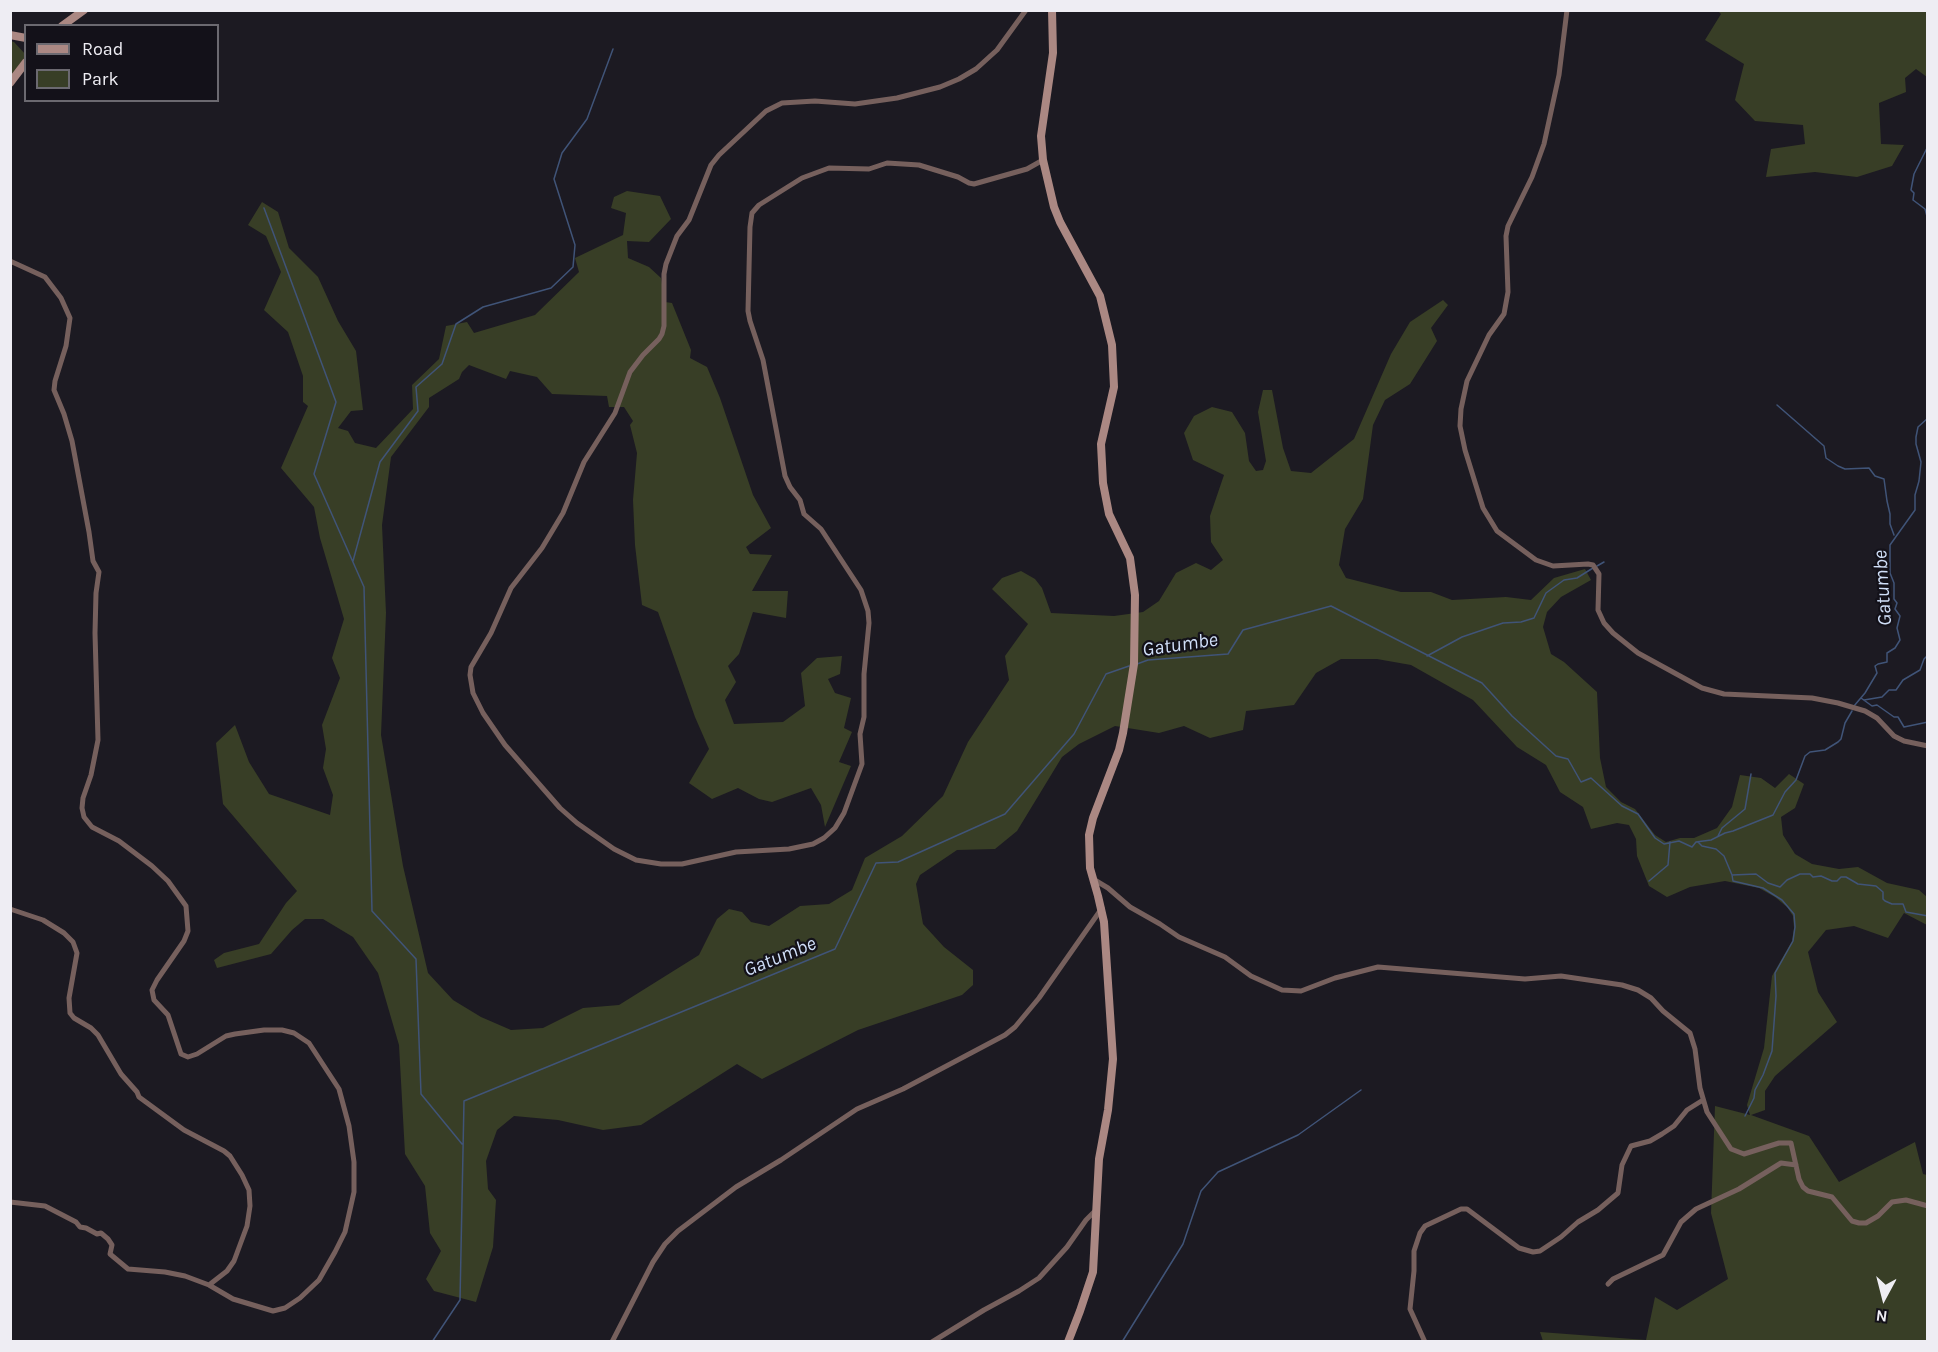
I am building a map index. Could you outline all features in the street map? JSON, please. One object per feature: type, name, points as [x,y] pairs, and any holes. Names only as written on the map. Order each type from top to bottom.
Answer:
[{"type":"main road","points":[[65,24],[84,10]]},
{"type":"main road","points":[[1052,10],[1053,53],[1041,136],[1043,160],[1054,207],[1100,296],[1112,345],[1114,387],[1101,444],[1103,483],[1106,506],[1130,558],[1135,586],[1134,664],[1124,733],[1089,835],[1089,858],[1102,909],[1113,1052],[1108,1110],[1099,1159],[1093,1272],[1068,1341]]},
{"type":"main road","points":[[10,83],[24,65]]},
{"type":"street","points":[[1026,10],[997,50],[976,69],[959,79],[921,92],[885,100],[855,104],[799,101],[775,106],[766,111],[711,165],[689,220],[676,236],[664,274],[662,334],[630,372],[615,413],[585,462],[563,513],[542,548],[511,588],[491,633],[471,667],[470,675],[473,693],[483,713],[505,745],[561,808],[577,823],[614,849],[636,860],[661,864],[682,864],[736,852],[789,849],[813,844],[825,838],[840,821],[862,764],[863,753],[860,741],[864,717],[868,611],[861,590],[821,530],[804,514],[800,500],[785,476],[763,360],[748,311],[752,213],[759,205],[802,178],[829,168],[869,169],[888,163],[919,165],[974,184],[1027,169],[1043,160]]},
{"type":"street","points":[[1567,10],[1558,75],[1544,144],[1532,177],[1508,226],[1506,237],[1508,292],[1504,314],[1489,334],[1467,381],[1461,409],[1460,426],[1482,508],[1497,531],[1536,560],[1553,566],[1593,565],[1599,574],[1598,610],[1604,623],[1638,653],[1702,688],[1724,694],[1812,698],[1838,703],[1865,711],[1877,718],[1894,736],[1904,741],[1928,746]]},
{"type":"street","points":[[10,261],[45,276],[61,298],[70,318],[66,346],[54,390],[74,446],[93,561],[99,572],[95,633],[98,740],[91,775],[83,798],[82,813],[92,827],[119,841],[168,881],[188,910],[188,931],[184,941],[153,987],[154,1000],[168,1015],[172,1024],[178,1050],[184,1056],[197,1054],[226,1036],[264,1030],[294,1033],[309,1043],[339,1089],[349,1126],[354,1162],[354,1192],[345,1232],[319,1280],[300,1298],[285,1308],[273,1311],[233,1299],[185,1276],[128,1269],[110,1254],[112,1245],[101,1233],[97,1234],[80,1227],[76,1222],[45,1206],[10,1202]]},
{"type":"street","points":[[1093,879],[1108,888],[1130,907],[1179,937],[1225,957],[1251,975],[1282,990],[1301,991],[1335,978],[1378,967],[1525,980],[1561,976],[1622,985],[1638,990],[1651,998],[1690,1033],[1707,1112],[1731,1149],[1744,1154],[1787,1142],[1791,1143],[1803,1187],[1808,1191],[1832,1197],[1852,1221],[1859,1224],[1878,1216],[1892,1202],[1906,1200],[1928,1206]]},
{"type":"street","points":[[10,909],[43,920],[64,933],[73,942],[77,953],[69,998],[70,1012],[74,1018],[98,1035],[121,1074],[139,1096],[184,1130],[224,1151],[242,1175],[249,1190],[250,1206],[247,1226],[241,1246],[231,1266],[209,1286]]},
{"type":"street","points":[[612,1341],[653,1262],[665,1244],[678,1231],[736,1187],[781,1160],[856,1109],[903,1089],[1005,1035],[1015,1027],[1039,998],[1102,909]]},
{"type":"street","points":[[1425,1341],[1410,1309],[1414,1251],[1425,1226],[1461,1209],[1467,1209],[1519,1248],[1533,1252],[1540,1251],[1561,1238],[1578,1222],[1618,1193],[1622,1165],[1631,1146],[1650,1141],[1662,1134],[1674,1126],[1687,1110],[1703,1100]]},
{"type":"street","points":[[1608,1284],[1613,1279],[1663,1255],[1681,1222],[1696,1209],[1739,1190],[1781,1163],[1796,1165]]},
{"type":"street","points":[[932,1341],[1039,1278],[1068,1247],[1086,1220],[1095,1211]]},
{"type":"green space","points":[[1718,11],[1927,11],[1927,77],[1916,69],[1905,78],[1906,92],[1879,103],[1881,144],[1904,145],[1892,166],[1857,177],[1815,172],[1766,177],[1771,149],[1805,144],[1803,125],[1755,121],[1735,100],[1744,64],[1705,40],[1721,14]]},
{"type":"green space","points":[[11,41],[24,53],[24,58],[11,78]]},
{"type":"green space","points":[[627,191],[660,196],[671,219],[649,242],[627,241],[628,258],[649,267],[661,278],[665,302],[672,303],[691,350],[690,358],[707,367],[753,495],[771,528],[746,547],[750,554],[772,555],[752,591],[788,591],[786,618],[753,612],[739,654],[728,666],[736,682],[725,700],[734,724],[783,722],[805,706],[801,673],[817,658],[842,656],[840,674],[828,679],[835,693],[851,698],[844,728],[852,732],[839,762],[851,766],[825,827],[821,805],[811,788],[772,802],[759,799],[738,788],[712,799],[689,783],[709,749],[695,717],[658,612],[642,605],[635,545],[633,500],[637,453],[630,425],[633,421],[624,407],[609,407],[607,396],[552,394],[537,377],[510,371],[506,379],[469,365],[459,379],[429,398],[429,407],[391,457],[382,525],[386,613],[381,735],[403,866],[428,973],[453,1000],[481,1017],[511,1030],[543,1028],[583,1008],[619,1005],[699,955],[717,919],[729,909],[742,912],[751,922],[769,926],[800,906],[829,904],[852,890],[865,858],[902,836],[943,796],[968,742],[1009,680],[1005,656],[1028,624],[992,589],[1002,578],[1021,571],[1035,579],[1042,588],[1051,613],[1114,616],[1143,612],[1159,601],[1176,573],[1196,563],[1211,570],[1223,560],[1211,542],[1210,516],[1224,475],[1193,460],[1184,433],[1194,416],[1212,407],[1232,412],[1245,433],[1249,461],[1256,471],[1263,470],[1266,461],[1258,412],[1263,390],[1272,390],[1283,448],[1291,471],[1311,473],[1354,439],[1391,354],[1410,322],[1443,300],[1448,305],[1431,328],[1437,341],[1410,384],[1385,400],[1373,425],[1363,499],[1345,529],[1339,565],[1346,578],[1401,592],[1431,592],[1452,600],[1506,597],[1531,600],[1554,578],[1585,569],[1591,580],[1561,597],[1547,612],[1543,627],[1551,654],[1564,662],[1597,692],[1600,758],[1606,787],[1621,802],[1635,809],[1655,835],[1666,842],[1680,838],[1694,838],[1717,828],[1732,807],[1740,775],[1761,778],[1775,788],[1789,774],[1804,784],[1795,808],[1781,817],[1783,835],[1795,854],[1812,864],[1839,869],[1858,867],[1887,883],[1919,890],[1927,897],[1927,925],[1904,913],[1888,938],[1854,926],[1826,930],[1808,952],[1818,992],[1837,1022],[1775,1076],[1765,1091],[1765,1110],[1751,1115],[1809,1136],[1839,1182],[1915,1142],[1923,1174],[1927,1175],[1927,1341],[1543,1341],[1540,1332],[1646,1340],[1655,1297],[1677,1310],[1728,1279],[1711,1213],[1715,1106],[1750,1115],[1747,1105],[1764,1048],[1772,976],[1792,941],[1793,916],[1787,907],[1775,897],[1759,888],[1725,881],[1690,887],[1667,897],[1649,886],[1637,856],[1636,839],[1629,825],[1617,823],[1591,829],[1583,807],[1560,792],[1546,765],[1517,747],[1473,700],[1411,665],[1377,659],[1341,659],[1316,673],[1294,705],[1246,711],[1243,730],[1210,738],[1184,726],[1159,733],[1115,726],[1079,744],[1062,757],[1017,831],[995,849],[957,850],[920,875],[916,884],[923,924],[944,947],[973,970],[973,985],[962,995],[858,1030],[762,1079],[737,1064],[641,1125],[603,1130],[558,1120],[514,1116],[497,1130],[486,1161],[488,1189],[496,1200],[493,1247],[476,1302],[434,1291],[426,1279],[441,1251],[430,1233],[425,1186],[405,1154],[399,1045],[378,973],[353,937],[323,919],[305,919],[271,954],[217,968],[214,960],[224,953],[259,944],[286,903],[297,891],[223,804],[216,743],[235,725],[249,762],[269,794],[330,815],[333,795],[323,768],[326,749],[322,725],[340,678],[332,658],[344,619],[320,538],[314,507],[281,468],[308,406],[303,402],[303,376],[288,332],[264,310],[281,272],[266,236],[248,225],[262,202],[278,212],[289,248],[318,277],[338,321],[356,351],[363,410],[351,411],[338,428],[348,431],[355,443],[376,448],[413,409],[412,385],[439,359],[446,326],[467,322],[474,333],[535,315],[579,272],[575,258],[623,235],[626,213],[611,208],[614,197]]},
{"type":"waterway","points":[[353,561],[380,462],[418,411],[416,387],[442,364],[456,324],[483,307],[551,288],[573,267],[575,245],[554,179],[562,153],[587,119],[613,49]]},
{"type":"waterway","points":[[1928,146],[1914,174],[1911,190],[1914,193],[1913,200],[1925,209],[1928,220]]},
{"type":"waterway","points":[[264,208],[336,402],[314,474],[364,587],[372,911],[416,959],[421,1094],[462,1144]]},
{"type":"waterway","points":[[1777,405],[1824,446],[1826,458],[1845,469],[1869,468],[1875,476],[1884,479],[1890,524],[1894,535]]},
{"type":"waterway","name":"Gatumbe","points":[[1854,706],[1877,673],[1875,666],[1887,662],[1887,653],[1895,648],[1900,640],[1897,628],[1900,616],[1895,609],[1897,603],[1894,599],[1894,583],[1890,573],[1890,545],[1915,510],[1915,495],[1921,462],[1916,437],[1918,427],[1928,418]]},
{"type":"waterway","points":[[1597,566],[1604,562]]},
{"type":"waterway","points":[[1427,656],[1462,637],[1503,623],[1521,622],[1534,618],[1546,593],[1564,580],[1577,578],[1593,568]]},
{"type":"waterway","name":"Gatumbe","points":[[1137,664],[1148,660],[1228,654],[1243,630],[1331,606],[1482,683],[1512,716],[1556,756],[1568,759],[1581,782],[1591,778],[1622,806],[1638,814],[1655,838],[1664,844],[1679,841],[1692,847],[1696,842],[1711,840],[1773,815],[1785,792],[1796,780],[1805,756],[1810,752],[1825,750],[1838,742],[1852,711]]},
{"type":"waterway","points":[[1864,700],[1882,697],[1889,690],[1896,690],[1903,680],[1920,670],[1928,655]]},
{"type":"waterway","name":"Gatumbe","points":[[432,1342],[460,1300],[464,1101],[835,949],[876,863],[898,862],[1005,814],[1074,734],[1106,674],[1129,666]]},
{"type":"waterway","points":[[1861,698],[1872,706],[1877,705],[1894,717],[1898,717],[1904,727],[1928,722]]},
{"type":"waterway","points":[[1718,836],[1722,828],[1745,809],[1751,774]]},
{"type":"waterway","points":[[1649,881],[1668,865],[1670,842]]},
{"type":"waterway","points":[[1698,842],[1702,846],[1716,849],[1724,856],[1732,875],[1756,874],[1768,883],[1780,887],[1787,880],[1800,874],[1821,876],[1832,881],[1846,877],[1858,884],[1876,886],[1883,892],[1885,901],[1892,904],[1903,904],[1906,912],[1928,916]]},
{"type":"waterway","points":[[1732,875],[1733,881],[1763,888],[1782,900],[1794,914],[1795,927],[1793,941],[1775,973],[1776,996],[1772,1051],[1745,1116]]},
{"type":"waterway","points":[[1122,1342],[1183,1244],[1201,1191],[1218,1172],[1298,1135],[1361,1090]]}]
